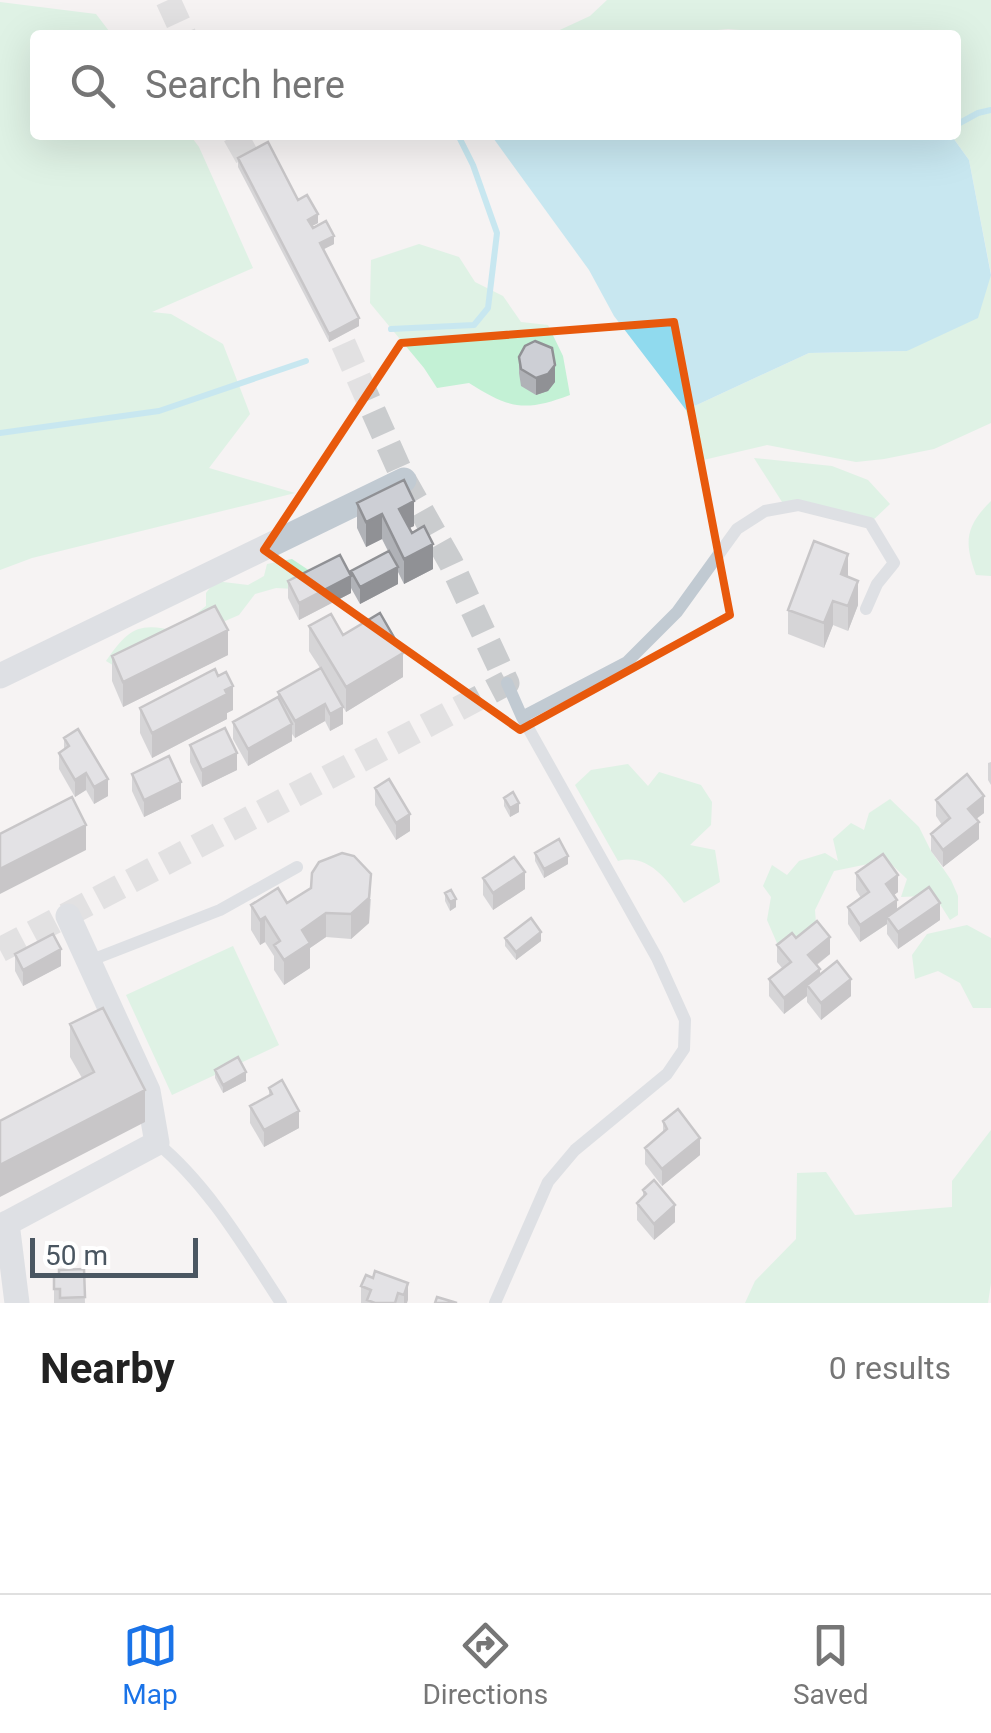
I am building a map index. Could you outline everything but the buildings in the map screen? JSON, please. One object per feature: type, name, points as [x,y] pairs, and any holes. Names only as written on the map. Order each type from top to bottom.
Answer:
[{"type":"street","points":[[0,676],[404,480]]},
{"type":"street","points":[[17,1303],[4,1225],[158,1142],[148,1091],[68,916]]},
{"type":"lane","points":[[522,717],[628,662],[678,612],[737,529],[766,510],[798,505],[870,523],[894,563],[866,609]]},
{"type":"lane","points":[[495,1303],[548,1182],[576,1150],[667,1074],[684,1049],[685,1020],[657,958],[522,717],[507,683]]},
{"type":"lane","points":[[88,961],[220,910],[298,867]]},
{"type":"lane","points":[[158,1142],[177,1159],[238,1236],[281,1303]]},
{"type":"highlighted area","points":[[674,322],[730,615],[520,730],[264,550],[401,343]]},
{"type":"green space","points":[[607,0],[991,0],[991,274],[969,160],[955,140],[961,140],[961,30],[560,30],[590,16]]},
{"type":"green space","points":[[0,2],[96,14],[108,30],[30,30],[30,140],[194,140],[199,147],[253,268],[152,312],[171,314],[223,344],[250,414],[209,468],[295,493],[32,558],[0,570]]},
{"type":"green space","points":[[419,244],[459,257],[475,282],[503,296],[521,322],[548,325],[563,356],[570,395],[529,406],[507,403],[469,383],[437,388],[370,303],[371,260]]},
{"type":"green space","points":[[991,274],[991,423],[934,449],[884,459],[856,462],[767,445],[699,461],[686,410],[809,353],[907,351]]},
{"type":"green space","points":[[754,458],[832,466],[868,480],[890,504],[870,523],[784,505]]},
{"type":"green space","points":[[991,501],[991,576],[976,575],[969,535]]},
{"type":"green space","points":[[292,559],[310,571],[296,589],[276,588],[255,594],[239,615],[225,621],[207,618],[116,667],[106,661],[134,631],[151,627],[175,631],[206,606],[206,593],[215,581],[248,585],[264,576],[267,564]]},
{"type":"green space","points":[[628,764],[648,786],[659,772],[701,785],[712,802],[711,825],[690,845],[715,850],[720,882],[684,903],[648,865],[618,861],[575,785],[591,770]]},
{"type":"green space","points":[[890,799],[919,827],[951,880],[958,896],[958,915],[950,920],[938,901],[922,896],[901,897],[907,879],[890,863],[834,871],[815,910],[817,938],[783,957],[767,920],[771,897],[763,886],[772,865],[787,875],[799,861],[825,853],[838,861],[833,839],[851,823],[864,830],[869,813]]},
{"type":"green space","points":[[967,925],[991,938],[991,1008],[973,1008],[960,983],[938,971],[915,979],[912,955],[927,934]]},
{"type":"green space","points":[[233,946],[279,1045],[172,1095],[126,995]]},
{"type":"green space","points":[[991,1130],[988,1303],[745,1303],[755,1281],[796,1239],[797,1173],[826,1172],[855,1215],[952,1207],[952,1181]]},
{"type":"water","points":[[495,140],[955,140],[969,160],[991,275],[978,318],[907,351],[809,353],[686,410],[614,316],[589,270]]},
{"type":"waterway","points":[[961,122],[991,110]]},
{"type":"waterway","points":[[391,329],[474,325],[488,308],[497,233],[460,140]]},
{"type":"waterway","points":[[0,433],[159,411],[306,361]]},
{"type":"tunnel","points":[[168,0],[182,30]]},
{"type":"tunnel","points":[[238,140],[262,183]]},
{"type":"tunnel","points":[[0,950],[507,683],[451,563],[404,480],[327,307]]}]
